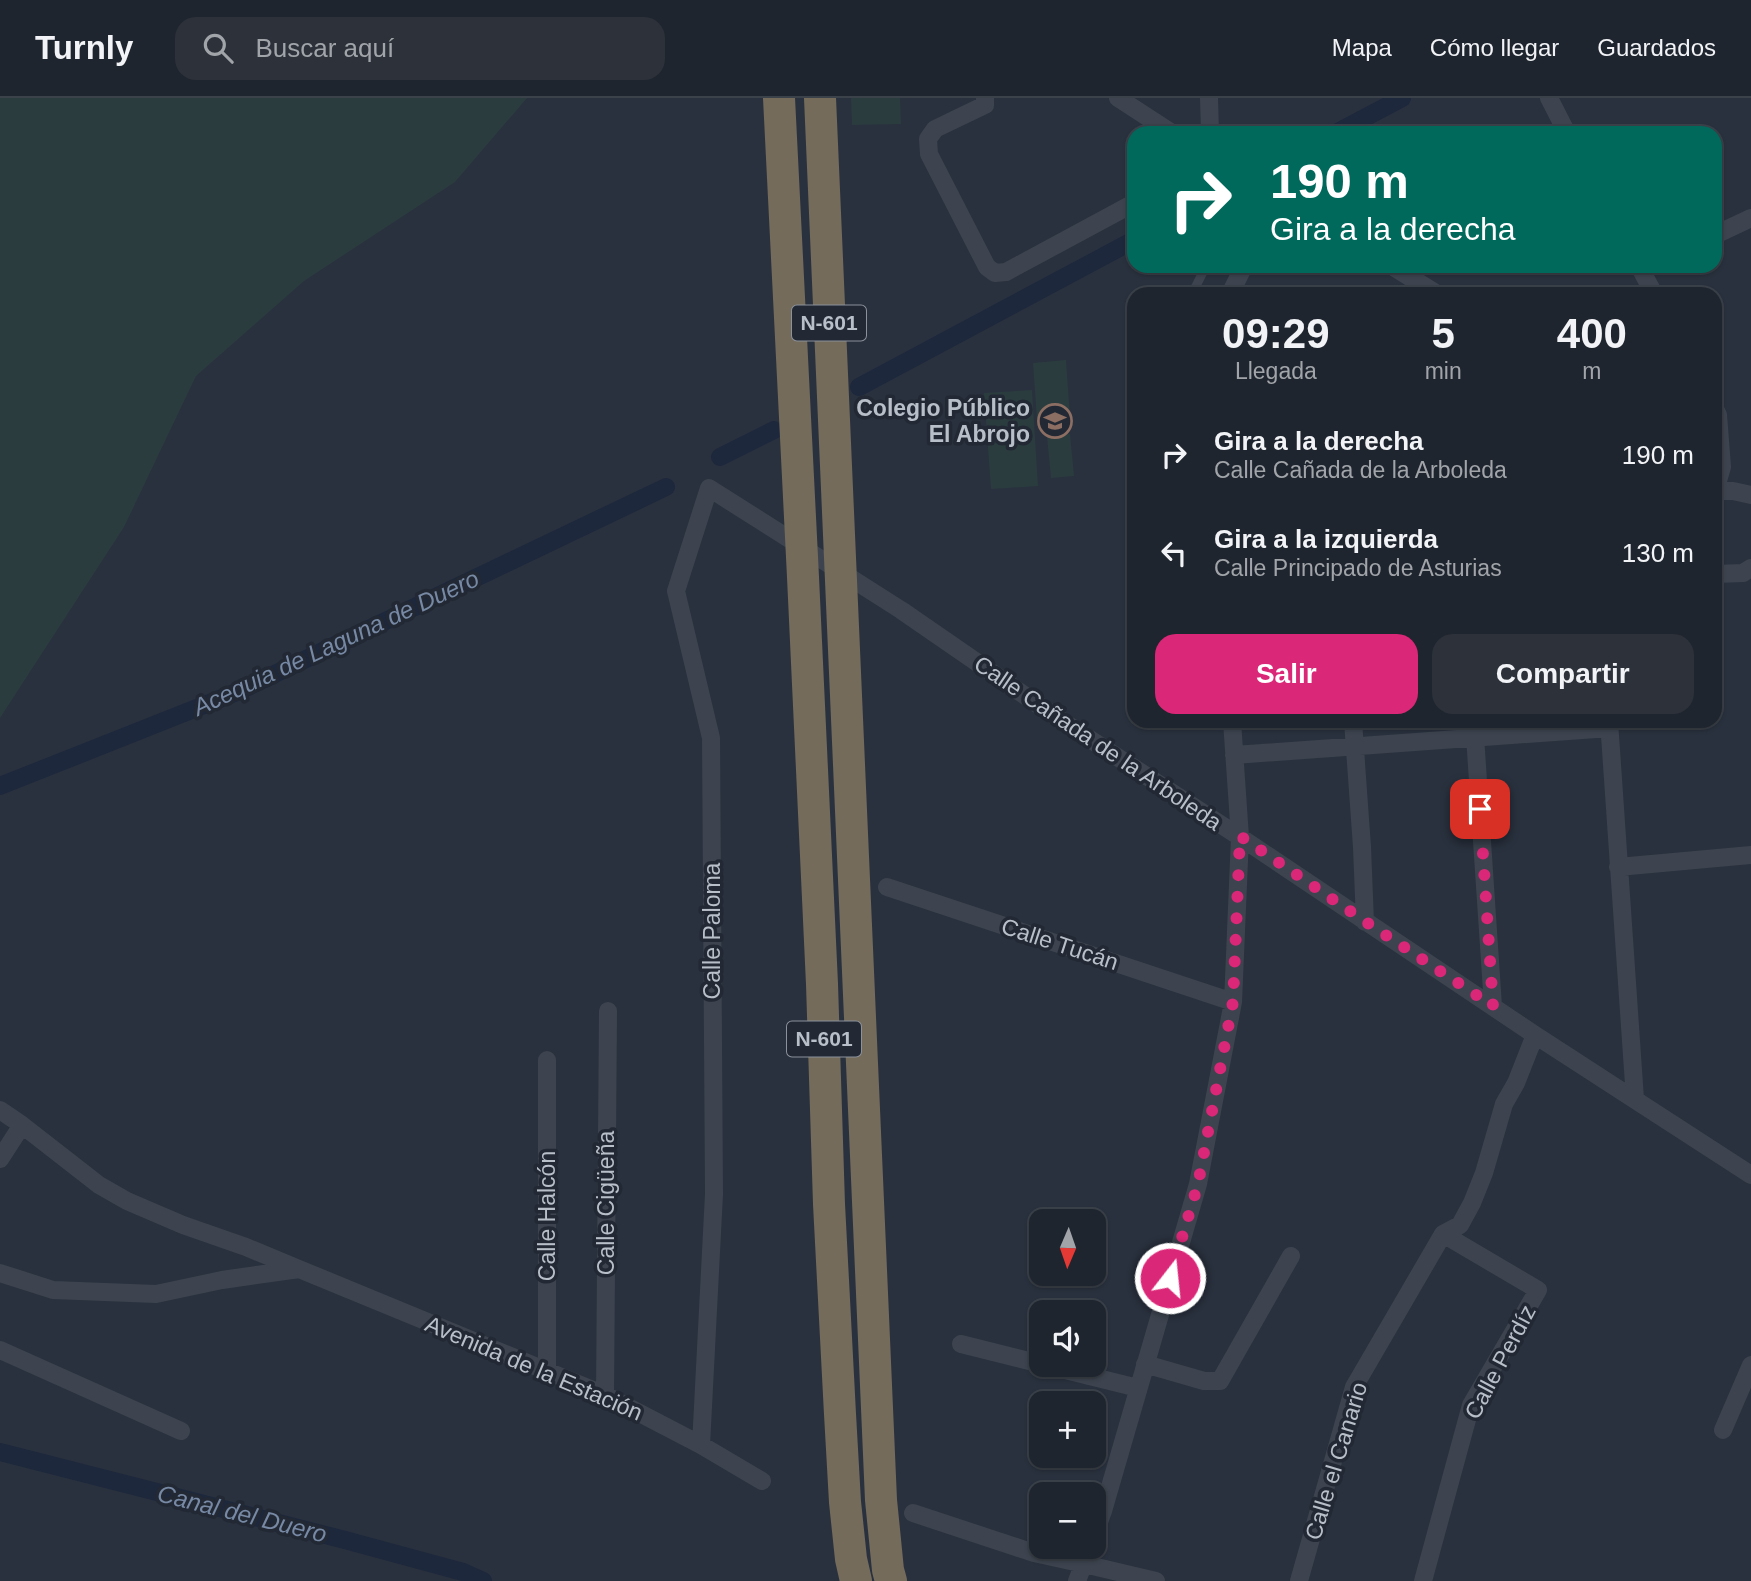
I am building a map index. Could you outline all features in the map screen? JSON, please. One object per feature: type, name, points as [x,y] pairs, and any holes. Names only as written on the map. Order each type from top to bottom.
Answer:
[{"type":"highway","name":"N-601","points":[[779,98],[839,1401],[845,1502],[856,1581]]},
{"type":"highway","name":"N-601","points":[[820,98],[881,1500],[891,1581]]},
{"type":"street","points":[[985,98],[985,106],[935,129],[928,139],[929,154],[988,267],[995,273],[1006,272],[1127,207]]},
{"type":"street","points":[[1118,98],[1161,126]]},
{"type":"street","points":[[1209,98],[1210,126]]},
{"type":"street","points":[[1549,98],[1563,126]]},
{"type":"street","points":[[1722,232],[1751,218]]},
{"type":"street","points":[[1403,273],[1426,287]]},
{"type":"street","name":"Calle Paloma","points":[[701,1445],[714,1194],[711,738],[676,591],[709,488],[761,521]]},
{"type":"street","points":[[1722,491],[1751,495]]},
{"type":"street","name":"Calle Cañada de la Arboleda","points":[[761,521],[901,610],[1056,717],[1751,1175]]},
{"type":"street","points":[[1722,574],[1748,574]]},
{"type":"street","points":[[1106,1499],[1198,1184],[1233,1002],[1240,836],[1232,728]]},
{"type":"street","points":[[1354,728],[1366,922]]},
{"type":"street","points":[[1234,755],[1355,747],[1475,729],[1502,728]]},
{"type":"street","points":[[1610,728],[1635,1099]]},
{"type":"street","points":[[1475,729],[1493,1006]]},
{"type":"street","points":[[1618,867],[1751,855]]},
{"type":"street","name":"Calle Tucán","points":[[887,887],[1233,1002]]},
{"type":"street","name":"Calle Cigüeña","points":[[605,1395],[608,1011]]},
{"type":"street","name":"Calle el Canario","points":[[1299,1581],[1354,1387],[1443,1234],[1460,1225],[1472,1203],[1484,1173],[1504,1104],[1516,1083],[1535,1035]]},
{"type":"street","name":"Calle Halcón","points":[[547,1060],[547,1371]]},
{"type":"street","name":"Avenida de la Estación","points":[[0,1110],[99,1185],[127,1201],[183,1225],[246,1247],[605,1395],[701,1445],[762,1481]]},
{"type":"street","points":[[0,1159],[22,1125]]},
{"type":"street","name":"Calle Perdíz","points":[[1423,1581],[1471,1405],[1538,1290],[1443,1234]]},
{"type":"street","points":[[1145,1364],[1204,1381],[1220,1381],[1291,1256]]},
{"type":"street","points":[[0,1273],[53,1290],[156,1294],[222,1280],[299,1269]]},
{"type":"street","points":[[961,1344],[1029,1361]]},
{"type":"street","points":[[0,1350],[181,1431]]},
{"type":"street","points":[[1723,1430],[1751,1365]]},
{"type":"street","points":[[1093,1377],[1138,1388]]},
{"type":"street","points":[[913,1513],[1029,1551]]},
{"type":"street","points":[[1077,1581],[1085,1559]]},
{"type":"street","points":[[1098,1559],[1156,1581]]},
{"type":"shaded area","points":[[0,98],[527,98],[455,182],[304,281],[196,376],[124,527],[0,718]]},
{"type":"shaded area","points":[[851,98],[900,98],[901,124],[852,125]]},
{"type":"shaded area","points":[[1066,360],[1070,417],[1037,420],[1033,363]]},
{"type":"shaded area","points":[[1032,390],[1038,486],[991,489],[984,393]]},
{"type":"shaded area","points":[[1070,434],[1074,476],[1051,478],[1047,436]]},
{"type":"waterway","name":"Acequia de Laguna de Duero","points":[[1349,126],[1402,98]]},
{"type":"waterway","name":"Acequia de Laguna de Duero","points":[[859,387],[1127,244]]},
{"type":"waterway","name":"Acequia de Laguna de Duero","points":[[720,457],[774,430]]},
{"type":"waterway","name":"Acequia de Laguna de Duero","points":[[0,786],[237,692],[666,487]]},
{"type":"waterway","name":"Canal del Duero","points":[[0,1452],[345,1540],[463,1572],[483,1581]]},
{"type":"place","name":"Colegio Público El Abrojo","points":[[1055,421]]},
{"type":"route","points":[[1170,1278],[1198,1184],[1233,1002],[1240,836],[1493,1006],[1480,809]]}]
